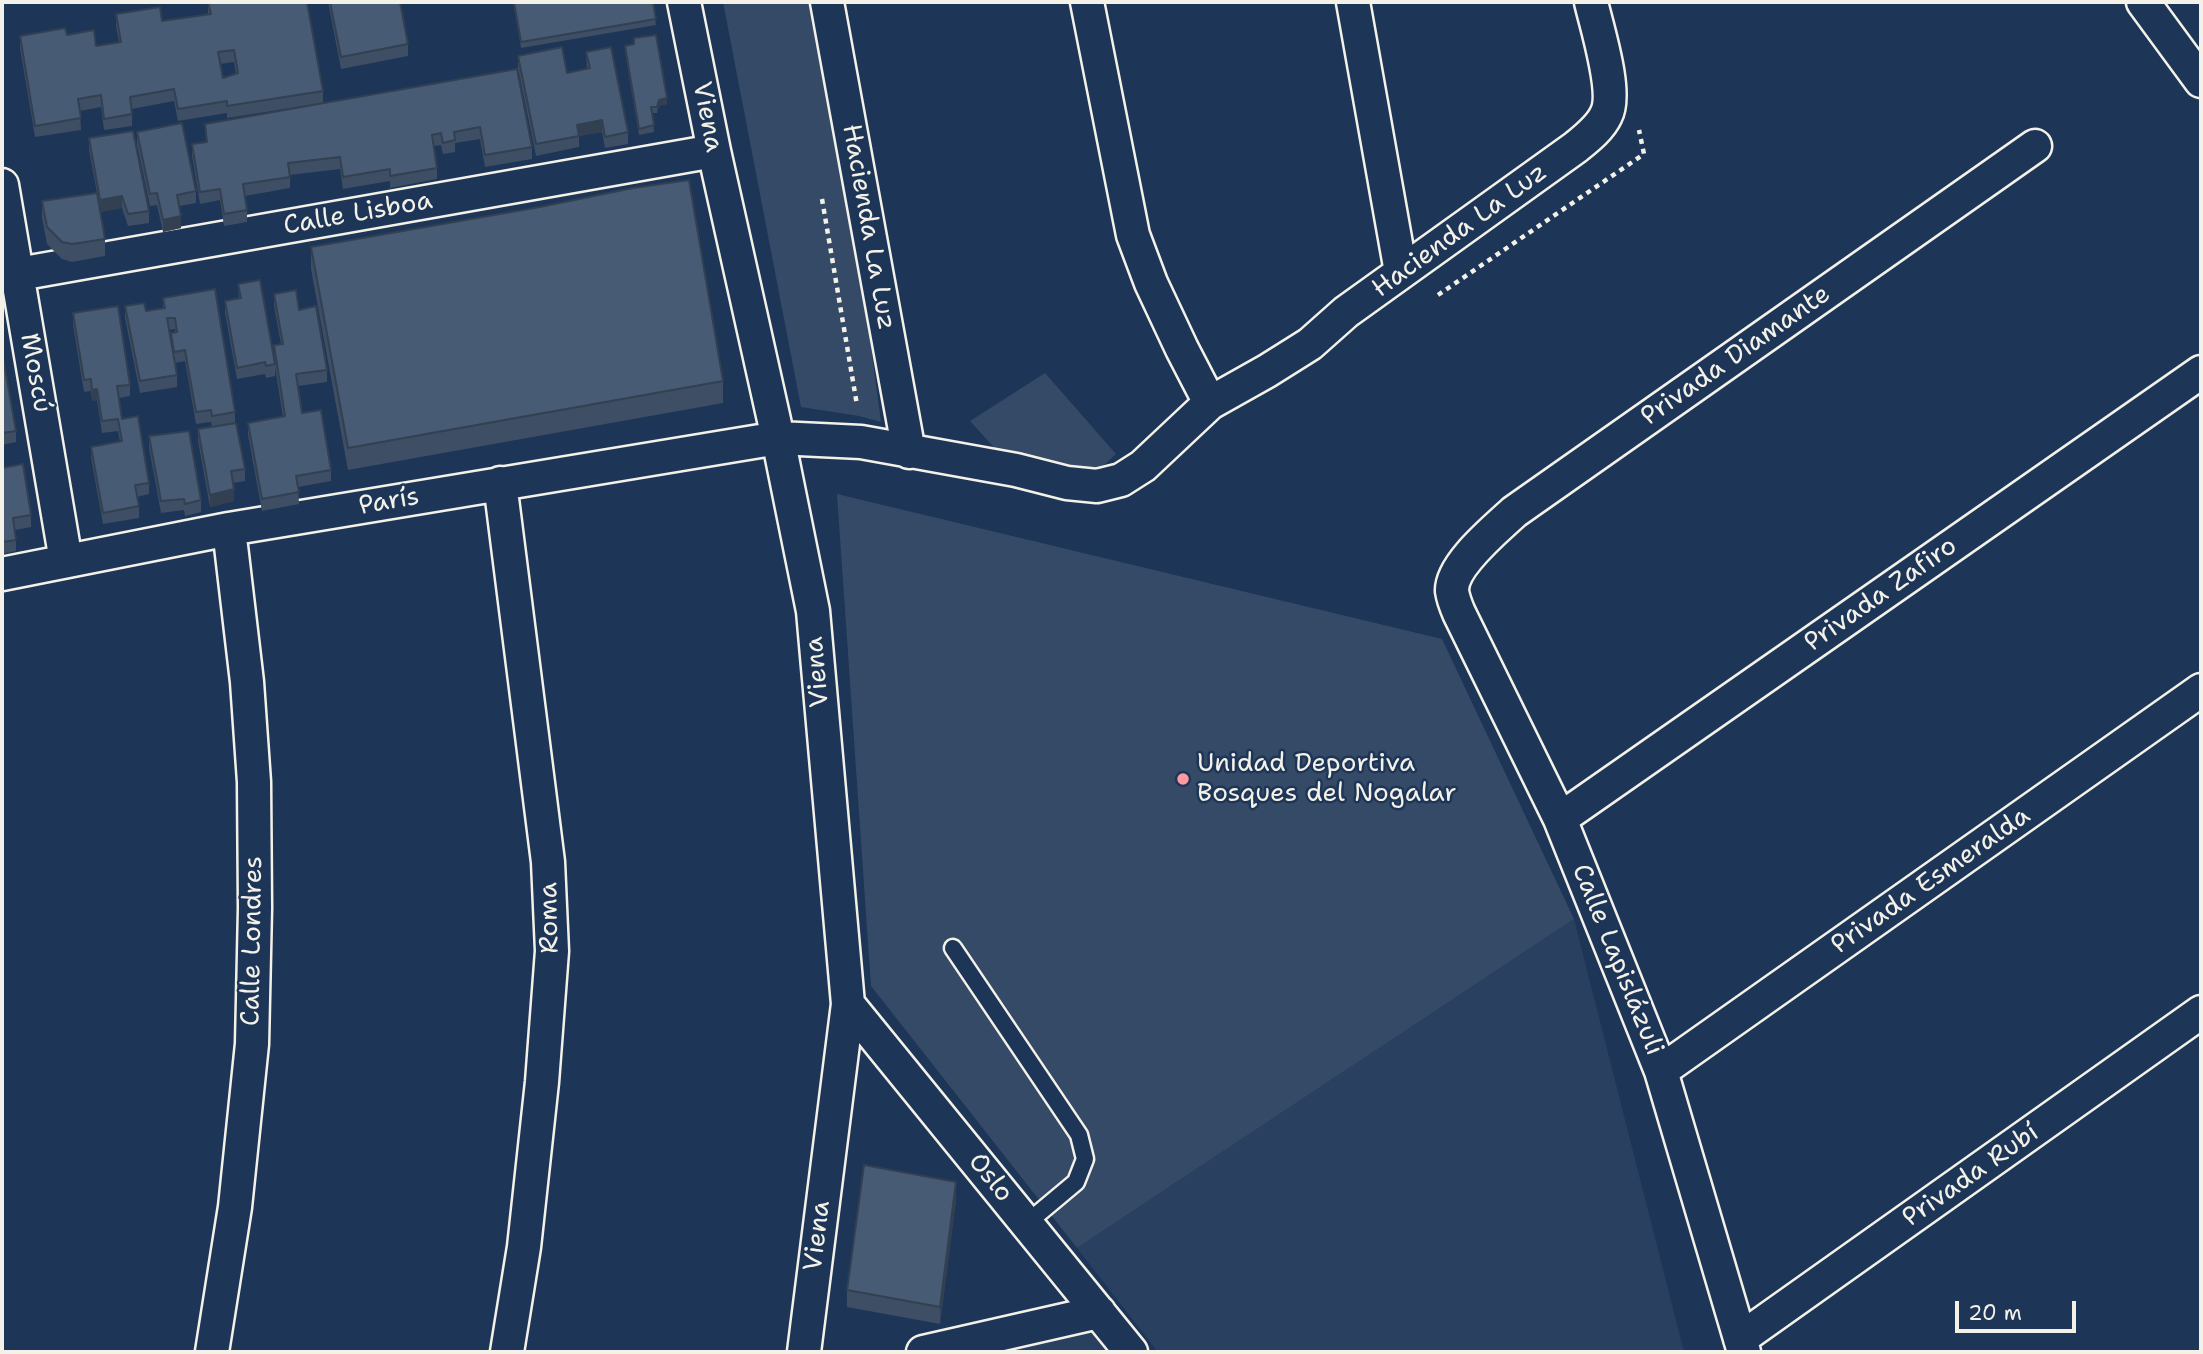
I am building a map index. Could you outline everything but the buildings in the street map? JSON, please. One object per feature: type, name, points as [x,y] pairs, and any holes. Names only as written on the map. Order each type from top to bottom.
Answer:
[{"type":"street","name":"Viena","points":[[684,2],[813,611],[848,1004],[804,1352]]},
{"type":"street","name":"Hacienda La Luz","points":[[827,2],[909,452]]},
{"type":"street","points":[[1087,2],[1133,235],[1151,283],[1210,403]]},
{"type":"street","points":[[1353,2],[1401,272]]},
{"type":"street","name":"Hacienda La Luz","points":[[778,438],[862,442],[1016,470],[1067,483],[1097,486],[1121,480],[1143,466],[1210,403],[1310,344],[1346,312],[1595,131],[1607,114],[1611,91],[1591,2]]},
{"type":"street","points":[[2143,2],[2201,82]]},
{"type":"street","name":"Privada Diamante","points":[[1453,582],[1456,573],[1468,558],[1514,512],[2035,146]]},
{"type":"street","name":"Calle Lisboa","points":[[10,275],[714,151]]},
{"type":"street","name":"Moscú","points":[[2,185],[10,275],[66,561]]},
{"type":"street","name":"Privada Zafiro","points":[[1560,819],[2201,372]]},
{"type":"street","name":"París","points":[[2,573],[229,529],[778,438]]},
{"type":"street","name":"Roma","points":[[500,483],[548,862],[552,951],[526,1233],[508,1352]]},
{"type":"street","name":"Calle Londres","points":[[212,1352],[235,1207],[252,1044],[255,908],[254,782],[247,682],[229,529]]},
{"type":"street","name":"Calle Lapislázuli","points":[[1453,582],[1452,592],[1459,613],[1560,819],[1661,1071],[1742,1346]]},
{"type":"street","name":"Privada Esmeralda","points":[[1661,1071],[2201,690]]},
{"type":"street","name":"Oslo","points":[[848,1004],[1131,1352]]},
{"type":"street","name":"Privada Rubí","points":[[1742,1346],[2201,1012]]},
{"type":"street","points":[[923,1352],[1099,1312]]},
{"type":"lane","points":[[953,948],[1079,1135],[1085,1159],[1076,1182],[1027,1223]]},
{"type":"path","points":[[821,189],[862,442]]},
{"type":"shaded area","points":[[723,2],[825,2],[881,422],[801,407]]},
{"type":"shaded area","points":[[1045,373],[1116,454],[1091,477],[1000,454],[970,421]]},
{"type":"shaded area","name":"Unidad Deportiva Bosques del Nogalar","points":[[837,494],[1442,639],[1574,919],[1077,1248],[871,986]]},
{"type":"shaded area","points":[[1574,919],[1684,1352],[1158,1352],[1077,1248]]},
{"type":"shaded area","points":[[1084,1323],[1108,1352],[971,1352]]},
{"type":"place","name":"Unidad Deportiva Bosques del Nogalar","points":[[1183,779]]}]
